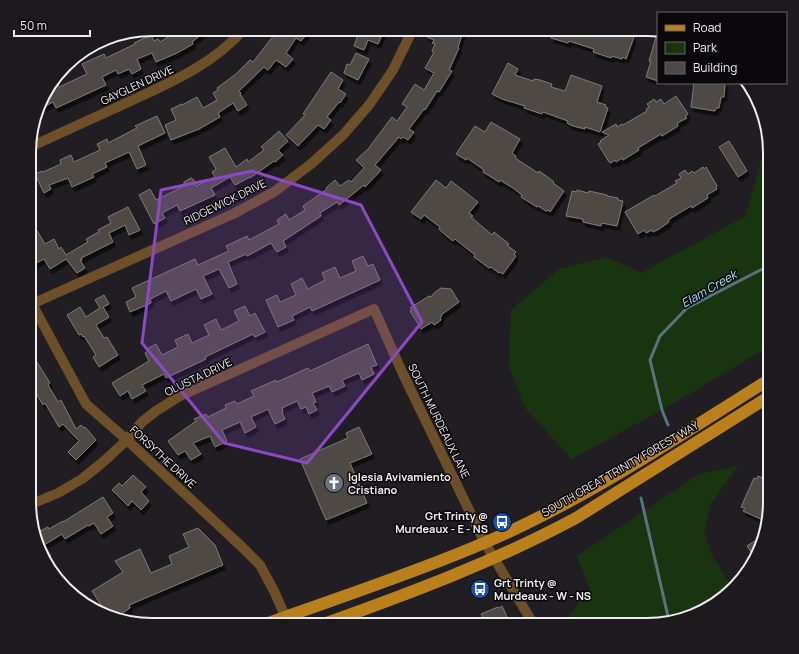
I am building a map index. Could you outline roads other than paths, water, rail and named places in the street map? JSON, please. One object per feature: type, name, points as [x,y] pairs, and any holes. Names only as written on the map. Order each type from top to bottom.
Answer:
[{"type":"main road","name":"SOUTH GREAT TRINITY FOREST WAY","points":[[294,618],[485,543],[540,516],[589,490],[640,460],[763,383]]},
{"type":"main road","name":"SOUTH GREAT TRINITY FOREST WAY","points":[[340,618],[424,587],[494,558],[576,518],[763,400]]},
{"type":"street","name":"GAYGLEN DRIVE","points":[[37,144],[176,80],[207,62],[238,36]]},
{"type":"street","name":"RIDGEWICK DRIVE","points":[[36,300],[235,213],[274,192],[311,164],[343,135],[369,106],[393,70],[410,36]]},
{"type":"street","name":"OLUSTA DRIVE","points":[[36,502],[58,493],[82,479],[127,440],[142,422],[178,397],[374,309]]},
{"type":"street","name":"SOUTH MURDEAUX LANE","points":[[374,309],[403,374],[485,543],[530,618]]},
{"type":"street","name":"FORSYTHE DRIVE","points":[[36,311],[86,404],[241,546],[260,566],[286,618]]},
{"type":"waterway","name":"Elam Creek","points":[[668,425],[662,410],[650,360],[660,336],[687,308],[763,269]]},
{"type":"waterway","name":"Elam Creek","points":[[641,498],[668,616]]},
{"type":"place","name":"Iglesia Avivamiento Cristiano","points":[[334,483]]},
{"type":"place","name":"Grt Trinty @ Murdeaux - E - NS","points":[[502,522]]},
{"type":"place","name":"Grt Trinty @ Murdeaux - W - NS","points":[[480,589]]}]
